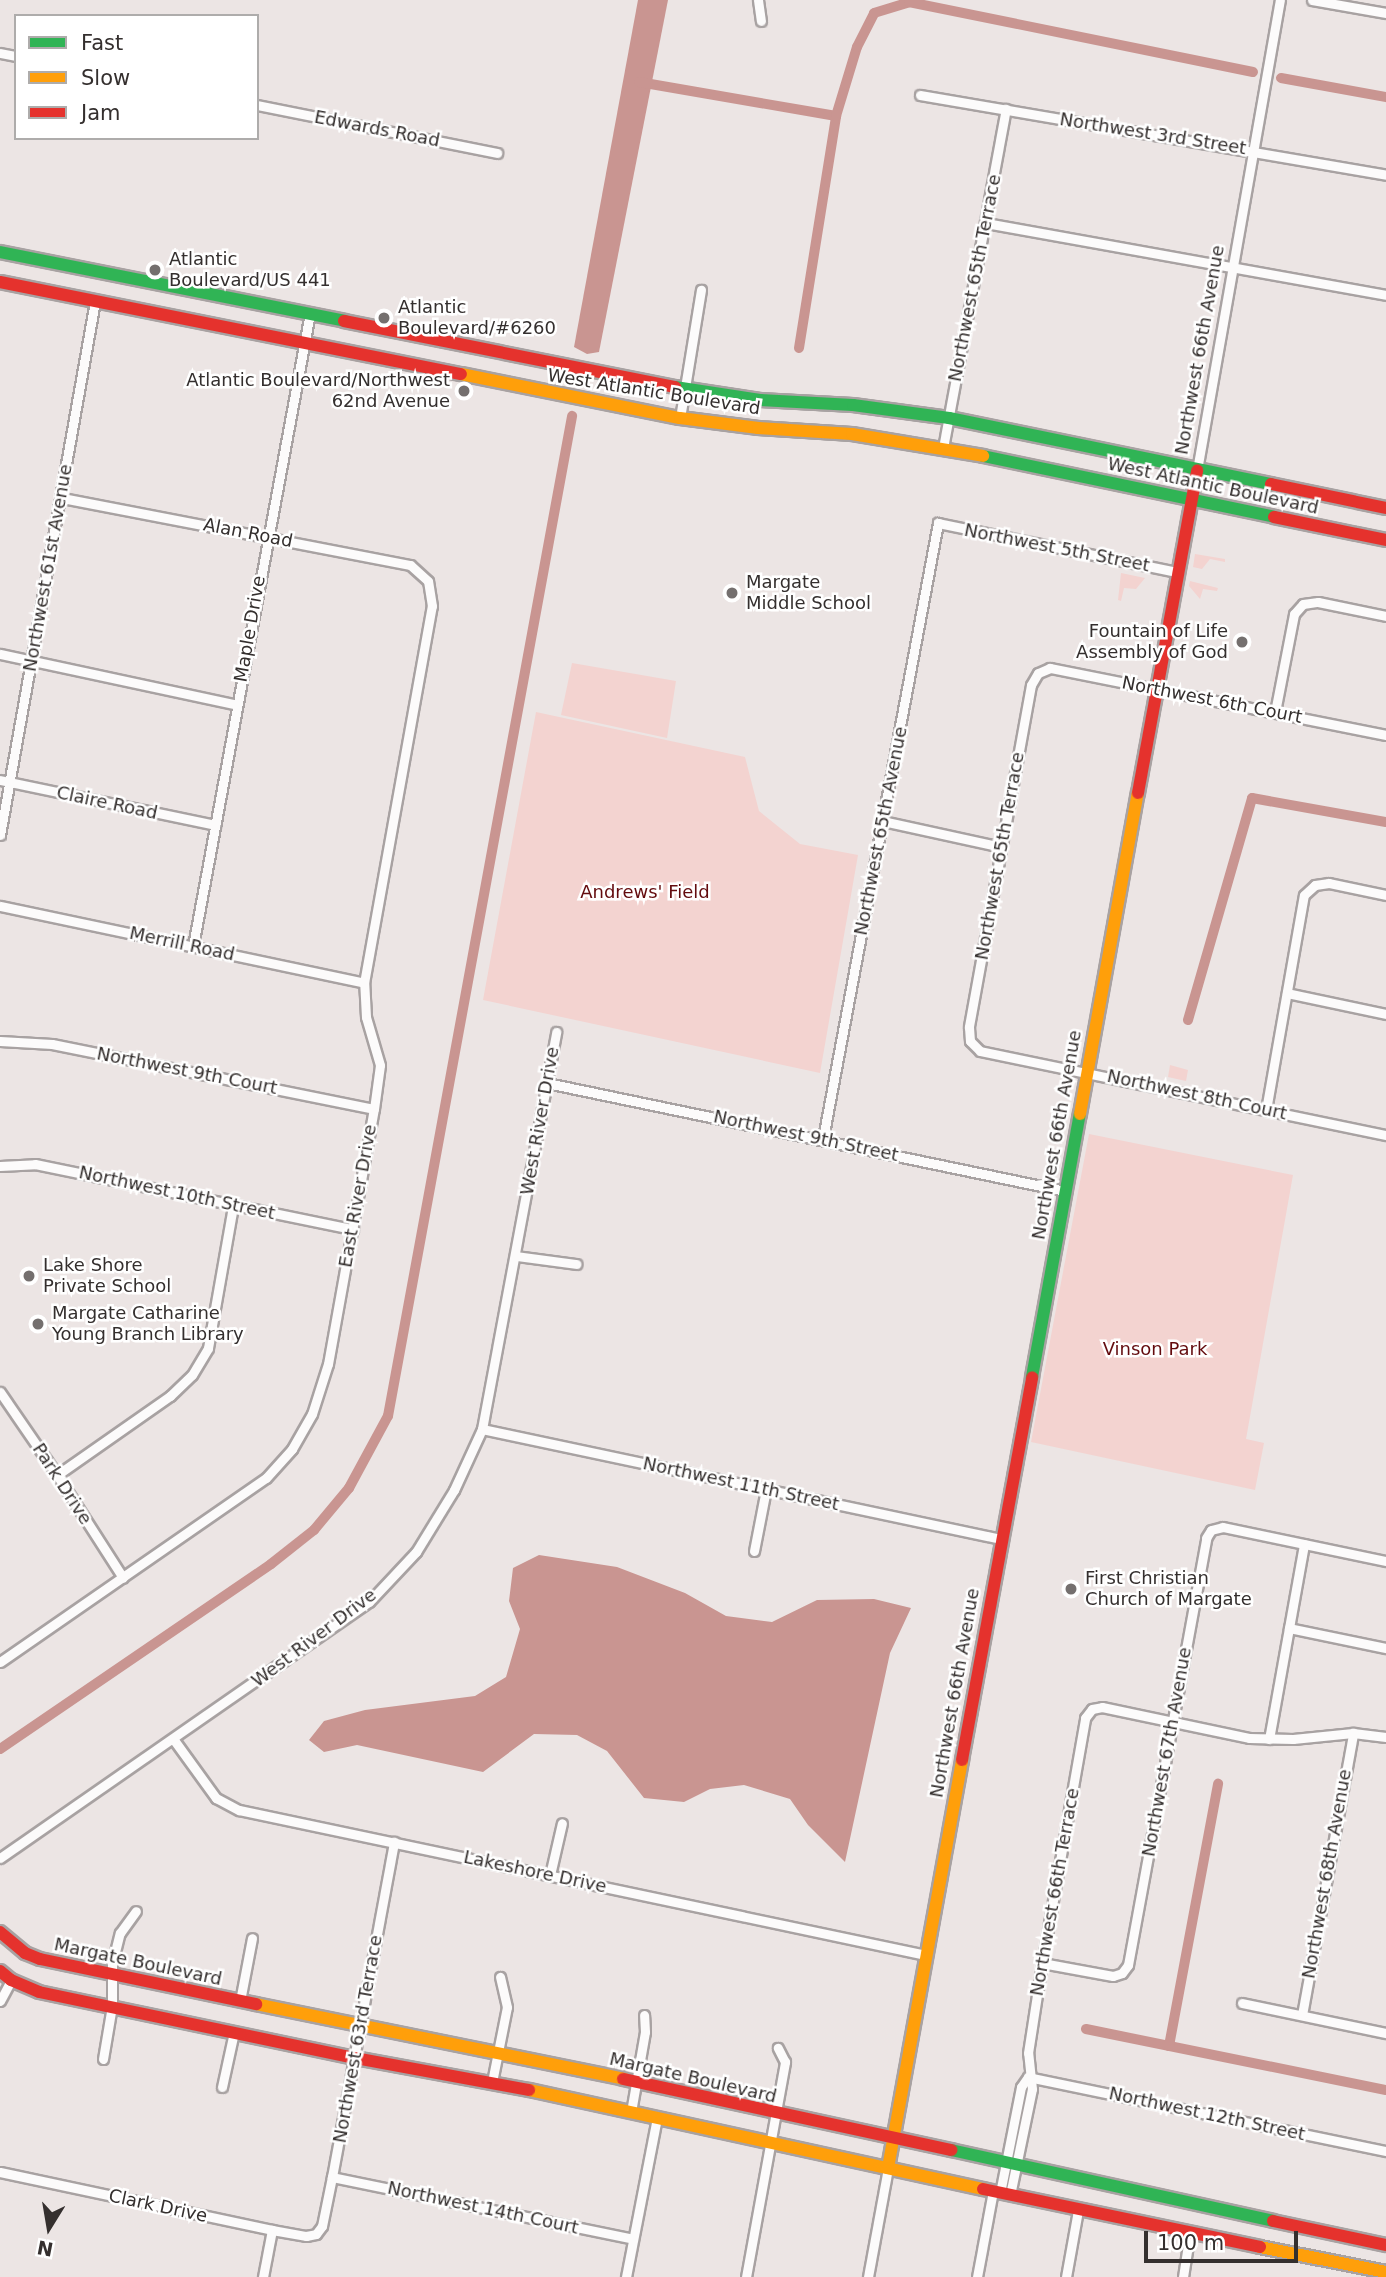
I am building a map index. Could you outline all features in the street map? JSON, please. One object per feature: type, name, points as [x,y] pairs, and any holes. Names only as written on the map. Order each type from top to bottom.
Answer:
[{"type":"street","points":[[758,0],[761,21]]},
{"type":"street","name":"Northwest 66th Avenue","points":[[868,2277],[1280,0]]},
{"type":"street","points":[[1312,0],[1386,13]]},
{"type":"street","name":"Northwest 3rd Street","points":[[920,95],[1253,150],[1386,175]]},
{"type":"street","name":"Edwards Road","points":[[259,104],[497,153]]},
{"type":"street","name":"Northwest 65th Terrace","points":[[943,448],[1006,109]]},
{"type":"street","points":[[986,223],[1386,295]]},
{"type":"street","name":"West Atlantic Boulevard","points":[[0,252],[685,389],[760,400],[853,405],[949,418],[1386,508]]},
{"type":"street","name":"West Atlantic Boulevard","points":[[0,282],[680,418],[758,428],[852,434],[943,448],[1386,540]]},
{"type":"street","points":[[680,418],[701,290]]},
{"type":"street","name":"Northwest 61st Avenue","points":[[0,835],[5,781],[31,660],[94,301]]},
{"type":"street","name":"Maple Drive","points":[[193,946],[310,313]]},
{"type":"street","name":"Alan Road","points":[[61,498],[410,565],[428,581]]},
{"type":"street","name":"Northwest 5th Street","points":[[938,523],[1177,572]]},
{"type":"street","name":"Northwest 65th Avenue","points":[[823,1138],[938,523]]},
{"type":"street","name":"East River Drive","points":[[0,1662],[266,1478],[292,1449],[313,1414],[328,1364],[374,1109],[380,1065],[366,1017],[364,983],[432,606],[428,581]]},
{"type":"street","points":[[1275,712],[1294,614],[1303,604],[1318,602],[1386,616]]},
{"type":"street","points":[[0,654],[237,705]]},
{"type":"street","name":"Northwest 6th Court","points":[[1038,673],[1050,668],[1386,735]]},
{"type":"street","name":"Northwest 65th Terrace","points":[[970,1041],[969,1027],[1001,846],[1031,685],[1038,673]]},
{"type":"street","name":"Claire Road","points":[[5,781],[215,825]]},
{"type":"street","points":[[883,821],[1001,846]]},
{"type":"street","points":[[1266,1110],[1304,895],[1315,885],[1329,883],[1386,895]]},
{"type":"street","name":"Merrill Road","points":[[0,906],[364,983]]},
{"type":"street","points":[[1287,993],[1386,1014]]},
{"type":"street","name":"West River Drive","points":[[0,1858],[174,1740],[372,1599],[416,1552],[454,1490],[482,1429],[556,1032]]},
{"type":"street","name":"Northwest 9th Court","points":[[0,1041],[52,1044],[374,1109]]},
{"type":"street","name":"Northwest 8th Court","points":[[970,1041],[980,1051],[1386,1135]]},
{"type":"street","name":"Northwest 9th Street","points":[[547,1083],[823,1138],[1065,1191]]},
{"type":"street","name":"Northwest 10th Street","points":[[0,1166],[35,1164],[353,1229]]},
{"type":"street","points":[[57,1475],[170,1396],[192,1376],[208,1348],[233,1206]]},
{"type":"street","points":[[516,1256],[576,1264]]},
{"type":"street","name":"Park Drive","points":[[0,1392],[123,1578]]},
{"type":"street","name":"Northwest 11th Street","points":[[482,1429],[1001,1539]]},
{"type":"street","points":[[754,1551],[766,1489]]},
{"type":"street","name":"Northwest 67th Avenue","points":[[1042,1963],[1113,1976],[1122,1973],[1128,1965],[1206,1538],[1211,1530],[1223,1527],[1304,1544]]},
{"type":"street","points":[[1269,1739],[1304,1544],[1386,1561]]},
{"type":"street","points":[[1289,1628],[1386,1648]]},
{"type":"street","name":"Northwest 66th Terrace","points":[[977,2277],[1032,2089],[1028,2077],[1027,2053],[1085,1718],[1092,1709],[1102,1707],[1173,1724]]},
{"type":"street","points":[[1173,1724],[1249,1738],[1353,1733],[1386,1737]]},
{"type":"street","name":"Northwest 68th Avenue","points":[[1302,2015],[1353,1733]]},
{"type":"street","name":"Lakeshore Drive","points":[[174,1740],[216,1798],[239,1810],[926,1955]]},
{"type":"street","points":[[550,1875],[562,1823]]},
{"type":"street","name":"Northwest 63rd Terrace","points":[[316,2234],[322,2226],[332,2177],[394,1842]]},
{"type":"street","points":[[103,2059],[112,2007],[112,1974],[120,1933],[136,1912]]},
{"type":"street","name":"Margate Boulevard","points":[[0,1932],[25,1953],[40,1959],[636,2082],[775,2115],[1011,2163],[1120,2189],[1386,2245]]},
{"type":"street","points":[[240,2001],[252,1938]]},
{"type":"street","points":[[0,1971],[11,1980],[39,1992],[355,2058],[492,2082],[1078,2210],[1386,2272]]},
{"type":"street","points":[[492,2082],[507,2007],[500,1978]]},
{"type":"street","points":[[0,2001],[11,1980]]},
{"type":"street","points":[[1242,2003],[1386,2034]]},
{"type":"street","points":[[631,2112],[645,2032],[644,2015]]},
{"type":"street","points":[[222,2087],[234,2032]]},
{"type":"street","points":[[746,2277],[785,2063],[778,2048]]},
{"type":"street","name":"Northwest 12th Street","points":[[1028,2077],[1386,2151]]},
{"type":"street","points":[[626,2277],[657,2117]]},
{"type":"street","name":"Clark Drive","points":[[0,2172],[272,2230],[306,2236],[316,2234]]},
{"type":"street","name":"Northwest 14th Court","points":[[332,2177],[633,2239]]},
{"type":"street","points":[[1066,2277],[1078,2210]]},
{"type":"street","points":[[263,2277],[272,2230]]},
{"type":"street","points":[[1183,2277],[1190,2232]]},
{"type":"green space","points":[[1195,554],[1225,559],[1225,562],[1210,559],[1202,569],[1193,567]]},
{"type":"green space","points":[[1121,573],[1145,578],[1136,589],[1124,588],[1121,601],[1118,600]]},
{"type":"green space","points":[[1190,581],[1218,588],[1217,591],[1203,589],[1200,599],[1189,586]]},
{"type":"green space","points":[[572,663],[676,681],[667,738],[561,715]]},
{"type":"green space","name":"Andrews' Field","points":[[536,712],[745,757],[759,811],[800,844],[858,855],[820,1073],[483,1000]]},
{"type":"green space","points":[[1170,1065],[1188,1070],[1186,1081],[1168,1077]]},
{"type":"green space","name":"Vinson Park","points":[[1089,1134],[1293,1175],[1246,1439],[1264,1443],[1255,1490],[1031,1442]]},
{"type":"shaded area","points":[[638,0],[668,0],[599,352],[587,354],[574,347]]},
{"type":"shaded area","points":[[539,1555],[617,1567],[685,1593],[726,1616],[772,1622],[817,1600],[874,1599],[911,1608],[890,1653],[845,1862],[808,1825],[790,1799],[744,1785],[710,1789],[684,1802],[644,1798],[607,1751],[577,1735],[534,1734],[483,1772],[357,1745],[324,1752],[309,1740],[324,1721],[365,1710],[475,1696],[506,1677],[520,1629],[509,1601],[513,1568]]},
{"type":"waterway","points":[[799,348],[836,116],[857,47],[874,13],[909,2],[1253,72]]},
{"type":"waterway","points":[[1281,78],[1386,97]]},
{"type":"waterway","points":[[639,82],[836,116]]},
{"type":"waterway","points":[[0,1749],[271,1564],[314,1530],[349,1488],[388,1416],[572,416]]},
{"type":"waterway","points":[[1188,1020],[1252,798],[1386,822]]},
{"type":"waterway","points":[[1169,2046],[1218,1784]]},
{"type":"waterway","points":[[1086,2029],[1386,2090]]},
{"type":"traffic: fast","points":[[0,252],[344,321]]},
{"type":"traffic: fast","points":[[675,387],[760,400],[853,405],[949,418],[1271,484]]},
{"type":"traffic: fast","points":[[983,456],[1274,517]]},
{"type":"traffic: fast","points":[[1032,1377],[1080,1114]]},
{"type":"traffic: fast","points":[[951,2150],[1273,2221]]},
{"type":"traffic: slow","points":[[461,374],[680,418],[758,428],[852,434],[983,456]]},
{"type":"traffic: slow","points":[[1080,1114],[1138,793]]},
{"type":"traffic: slow","points":[[888,2168],[962,1760]]},
{"type":"traffic: slow","points":[[256,2004],[623,2079]]},
{"type":"traffic: slow","points":[[529,2090],[983,2189]]},
{"type":"traffic: slow","points":[[1260,2247],[1386,2272]]},
{"type":"traffic: jam","points":[[0,282],[461,374]]},
{"type":"traffic: jam","points":[[344,321],[675,387]]},
{"type":"traffic: jam","points":[[1138,793],[1197,470]]},
{"type":"traffic: jam","points":[[1271,484],[1386,508]]},
{"type":"traffic: jam","points":[[1274,517],[1386,540]]},
{"type":"traffic: jam","points":[[962,1760],[1032,1377]]},
{"type":"traffic: jam","points":[[0,1932],[25,1953],[40,1959],[256,2004]]},
{"type":"traffic: jam","points":[[0,1971],[11,1980],[39,1992],[355,2058],[529,2090]]},
{"type":"traffic: jam","points":[[623,2079],[951,2150]]},
{"type":"traffic: jam","points":[[983,2189],[1260,2247]]},
{"type":"traffic: jam","points":[[1273,2221],[1386,2245]]},
{"type":"place","name":"Atlantic Boulevard/US 441","points":[[155,270]]},
{"type":"place","name":"Atlantic Boulevard/#6260","points":[[384,318]]},
{"type":"place","name":"Atlantic Boulevard/Northwest 62nd Avenue","points":[[464,391]]},
{"type":"place","name":"Margate Middle School","points":[[732,593]]},
{"type":"place","name":"Fountain of Life Assembly of God","points":[[1242,642]]},
{"type":"place","name":"Lake Shore Private School","points":[[29,1276]]},
{"type":"place","name":"Margate Catharine Young Branch Library","points":[[38,1324]]},
{"type":"place","name":"First Christian Church of Margate","points":[[1071,1589]]}]
